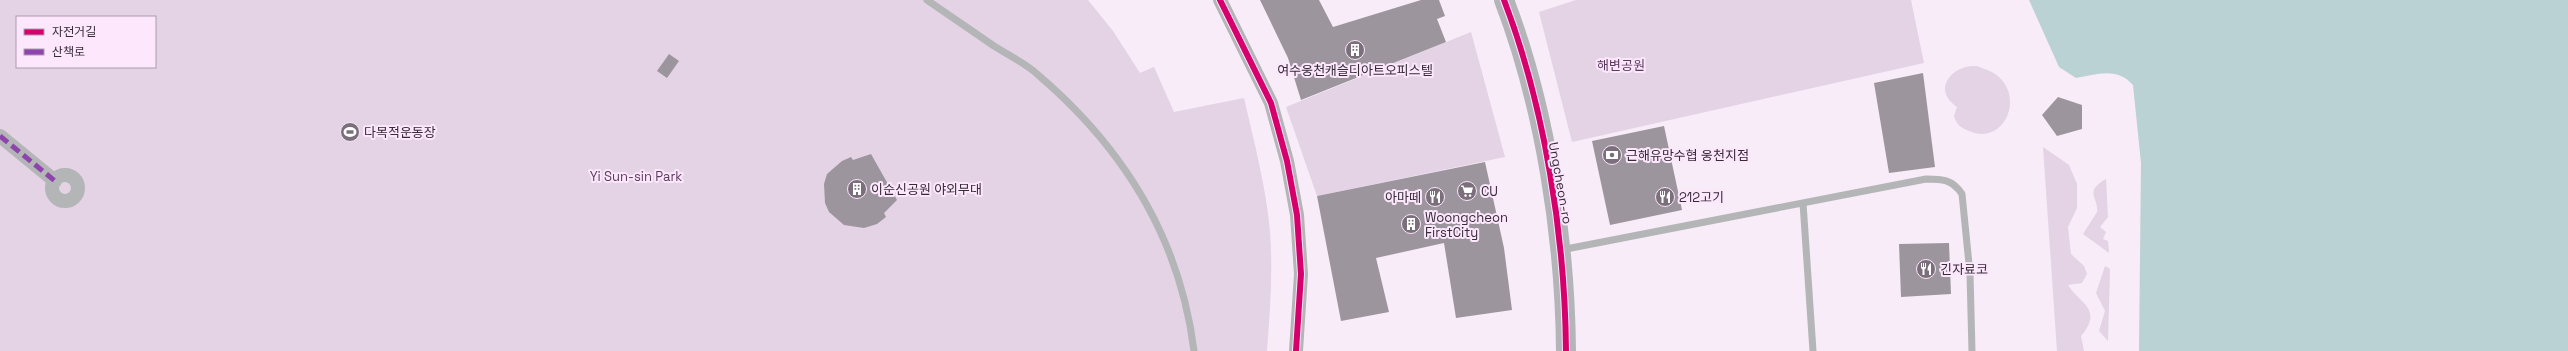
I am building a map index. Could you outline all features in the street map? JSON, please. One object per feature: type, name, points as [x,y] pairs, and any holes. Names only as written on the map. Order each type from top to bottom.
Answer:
[{"type":"street","points":[[1220,0],[1271,103],[1287,161],[1297,215],[1301,274],[1296,351]]},
{"type":"street","name":"Ungcheon-ro","points":[[1504,0],[1533,95],[1561,250],[1566,351]]},
{"type":"street","points":[[0,136],[55,181]]},
{"type":"lane","points":[[927,0],[1036,73],[1078,112],[1113,150],[1157,221],[1175,269],[1194,351]]},
{"type":"lane","points":[[1561,250],[1926,179],[1945,179],[1956,186],[1962,194],[1969,266],[1972,351]]},
{"type":"lane","points":[[1803,203],[1813,351]]},
{"type":"green space","name":"Yi Sun-sin Park","points":[[0,0],[1088,0],[1113,31],[1140,73],[1154,67],[1174,112],[1244,98],[1263,181],[1270,232],[1271,277],[1267,351],[0,351]]},
{"type":"green space","name":"해변공원","points":[[1576,0],[1911,0],[1924,63],[1572,142],[1539,12]]},
{"type":"green space","points":[[1471,32],[1505,157],[1317,196],[1286,107]]},
{"type":"green space","points":[[1968,66],[1977,66],[1997,75],[2006,87],[2010,97],[2006,118],[2000,127],[1992,132],[1981,134],[1966,130],[1961,127],[1955,119],[1954,116],[1957,107],[1949,100],[1945,86],[1948,79],[1960,69]]},
{"type":"green space","points":[[2043,147],[2069,165],[2077,184],[2077,208],[2068,227],[2071,254],[2084,266],[2087,274],[2082,283],[2068,285],[2087,307],[2090,313],[2090,319],[2087,327],[2081,336],[2084,351],[2057,351]]},
{"type":"green space","points":[[2106,179],[2108,217],[2100,227],[2106,232],[2103,239],[2108,241],[2109,253],[2083,234],[2097,212],[2094,195],[2095,188]]},
{"type":"green space","points":[[2105,266],[2110,269],[2108,341],[2099,331],[2105,311],[2096,293]]},
{"type":"shaded area","points":[[2029,0],[2568,0],[2568,351],[2139,351],[2141,163],[2133,85],[2127,79],[2106,73],[2076,78],[2059,67]]},
{"type":"building","name":"여수웅천캐슬디아트오피스텔","points":[[1260,0],[1319,0],[1333,27],[1421,0],[1439,0],[1445,16],[1437,19],[1446,42],[1301,100],[1288,58]]},
{"type":"building","points":[[669,54],[679,61],[667,78],[657,71]]},
{"type":"building","points":[[1923,73],[1935,167],[1889,173],[1874,83]]},
{"type":"building","points":[[2058,97],[2082,105],[2082,129],[2057,136],[2042,115]]},
{"type":"building","points":[[1664,126],[1682,210],[1610,225],[1592,141]]},
{"type":"building","name":"이순신공원 야외무대","points":[[871,154],[897,200],[884,213],[886,217],[877,224],[864,228],[844,225],[829,212],[825,203],[824,184],[827,174],[842,161],[851,157],[853,160]]},
{"type":"building","name":"Woongcheon FirstCity","points":[[1485,162],[1504,248],[1512,310],[1456,318],[1444,243],[1376,258],[1389,312],[1341,321],[1317,196]]},
{"type":"building","points":[[1949,243],[1951,294],[1901,297],[1899,244]]},
{"type":"marked path","points":[[0,136],[55,181]]},
{"type":"cycle path","points":[[1220,0],[1271,103],[1287,161],[1297,215],[1301,274],[1296,351]]},
{"type":"cycle path","points":[[1504,0],[1531,84],[1550,173],[1562,263],[1566,351]]},
{"type":"place","name":"여수웅천캐슬디아트오피스텔","points":[[1355,50]]},
{"type":"place","name":"다목적운동장","points":[[350,132]]},
{"type":"place","name":"근해유망수협 웅천지점","points":[[1612,155]]},
{"type":"place","name":"이순신공원 야외무대","points":[[857,189]]},
{"type":"place","name":"CU","points":[[1467,191]]},
{"type":"place","name":"아마떼","points":[[1435,197]]},
{"type":"place","name":"212고기","points":[[1665,197]]},
{"type":"place","name":"Woongcheon FirstCity","points":[[1411,224]]},
{"type":"place","name":"긴자료코","points":[[1926,269]]}]
